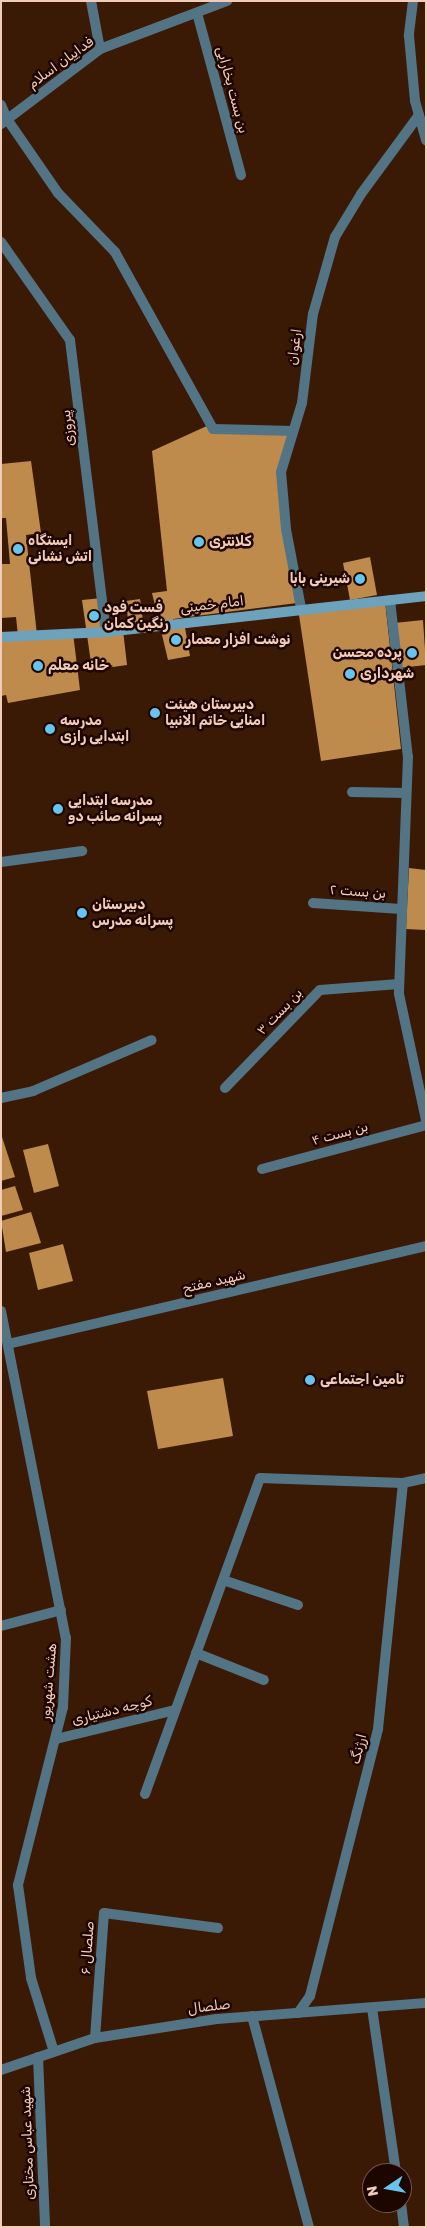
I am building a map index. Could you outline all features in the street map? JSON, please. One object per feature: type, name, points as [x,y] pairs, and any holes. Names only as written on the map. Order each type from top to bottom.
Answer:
[{"type":"main road","name":"امام خمینی","points":[[1,637],[106,632],[301,608],[426,596]]},
{"type":"street","points":[[92,1],[100,50]]},
{"type":"street","name":"فداییان اسلام","points":[[4,122],[100,50],[197,13],[207,5],[227,1]]},
{"type":"street","points":[[413,1],[409,36],[419,115],[426,140]]},
{"type":"street","name":"بن بست بخارایی","points":[[197,13],[241,175]]},
{"type":"street","points":[[1,105],[4,122],[58,193],[115,252],[213,429],[293,431]]},
{"type":"street","name":"ارغوان","points":[[301,608],[286,529],[281,472],[302,404],[313,314],[335,237],[361,194],[419,115]]},
{"type":"street","name":"پیروزی","points":[[1,242],[70,340],[106,632]]},
{"type":"street","points":[[390,600],[405,726],[406,793],[399,984],[409,1048],[426,1120]]},
{"type":"street","points":[[352,792],[406,793]]},
{"type":"street","points":[[1,862],[82,851]]},
{"type":"street","name":"بن بست ۲","points":[[313,903],[401,909]]},
{"type":"street","name":"بن بست ۳","points":[[225,1088],[320,990],[399,984]]},
{"type":"street","points":[[1,1098],[34,1091],[152,1040]]},
{"type":"street","name":"بن بست ۴","points":[[262,1169],[426,1125]]},
{"type":"street","name":"شهید مفتح","points":[[5,1344],[426,1246]]},
{"type":"street","name":"هشت شهریور","points":[[1,1311],[5,1344],[61,1610],[65,1658],[63,1707],[18,1885],[31,1978],[54,2052]]},
{"type":"street","points":[[145,1794],[260,1478],[403,1483],[426,1478]]},
{"type":"street","name":"ارژنگ","points":[[298,2013],[310,1996],[378,1729],[403,1483]]},
{"type":"street","points":[[223,1580],[298,1604]]},
{"type":"street","points":[[1,1626],[61,1610]]},
{"type":"street","points":[[196,1653],[264,1680]]},
{"type":"street","name":"کوچه دشتیاری","points":[[56,1739],[175,1710]]},
{"type":"street","name":"صلصال ۶","points":[[95,2038],[104,1913],[218,1928]]},
{"type":"street","name":"صلصال","points":[[1,2070],[95,2038],[252,2016],[426,2004]]},
{"type":"street","points":[[372,2008],[395,2163]]},
{"type":"street","points":[[252,2016],[309,2227]]},
{"type":"street","name":"شهید عباس مختاری","points":[[38,2057],[45,2227]]},
{"type":"street","points":[[402,2213],[404,2227]]},
{"type":"building","points":[[209,425],[290,427],[278,468],[297,603],[173,619],[174,624],[184,622],[190,656],[168,660],[152,593],[167,591],[152,451]]},
{"type":"building","points":[[31,461],[41,533],[26,535],[37,635],[73,633],[80,690],[8,703],[6,695],[1,696],[1,637],[18,636],[16,617],[1,618],[1,564],[10,564],[6,518],[1,518],[1,464]]},
{"type":"building","name":"شیرینی بابا","points":[[370,557],[377,595],[350,600],[343,563]]},
{"type":"building","points":[[102,598],[106,632],[123,630],[127,665],[92,670],[82,600]]},
{"type":"building","points":[[140,599],[144,627],[129,629],[126,601]]},
{"type":"building","name":"شهرداری","points":[[385,601],[401,749],[321,761],[299,615]]},
{"type":"building","name":"پرده محسن","points":[[423,620],[426,665],[399,668],[394,623]]},
{"type":"building","points":[[409,868],[426,870],[426,930],[406,929]]},
{"type":"building","points":[[1,1134],[15,1177],[1,1181]]},
{"type":"building","points":[[48,1144],[59,1186],[34,1193],[23,1150]]},
{"type":"building","points":[[15,1186],[23,1210],[1,1216],[1,1190]]},
{"type":"building","points":[[31,1212],[41,1243],[6,1252],[1,1221]]},
{"type":"building","points":[[63,1244],[73,1281],[38,1290],[29,1253]]},
{"type":"building","points":[[223,1378],[233,1436],[158,1449],[147,1391]]},
{"type":"place","name":"کلانتری","points":[[199,542]]},
{"type":"place","name":"ایستگاه اتش نشانی","points":[[18,549]]},
{"type":"place","name":"شیرینی بابا","points":[[360,579]]},
{"type":"place","name":"فست فود رنگین کمان","points":[[94,616]]},
{"type":"place","name":"نوشت افزار معمار","points":[[176,640]]},
{"type":"place","name":"پرده محسن","points":[[412,653]]},
{"type":"place","name":"خانه معلم","points":[[38,666]]},
{"type":"place","name":"شهرداری","points":[[350,674]]},
{"type":"place","name":"دبیرستان هیئت امنایی خاتم الانبیا","points":[[155,713]]},
{"type":"place","name":"مدرسه ابتدایی رازی","points":[[50,729]]},
{"type":"place","name":"مدرسه ابتدایی پسرانه صائب دو","points":[[58,809]]},
{"type":"place","name":"دبیرستان پسرانه مدرس","points":[[82,913]]},
{"type":"place","name":"تامین اجتماعی","points":[[310,1380]]}]
